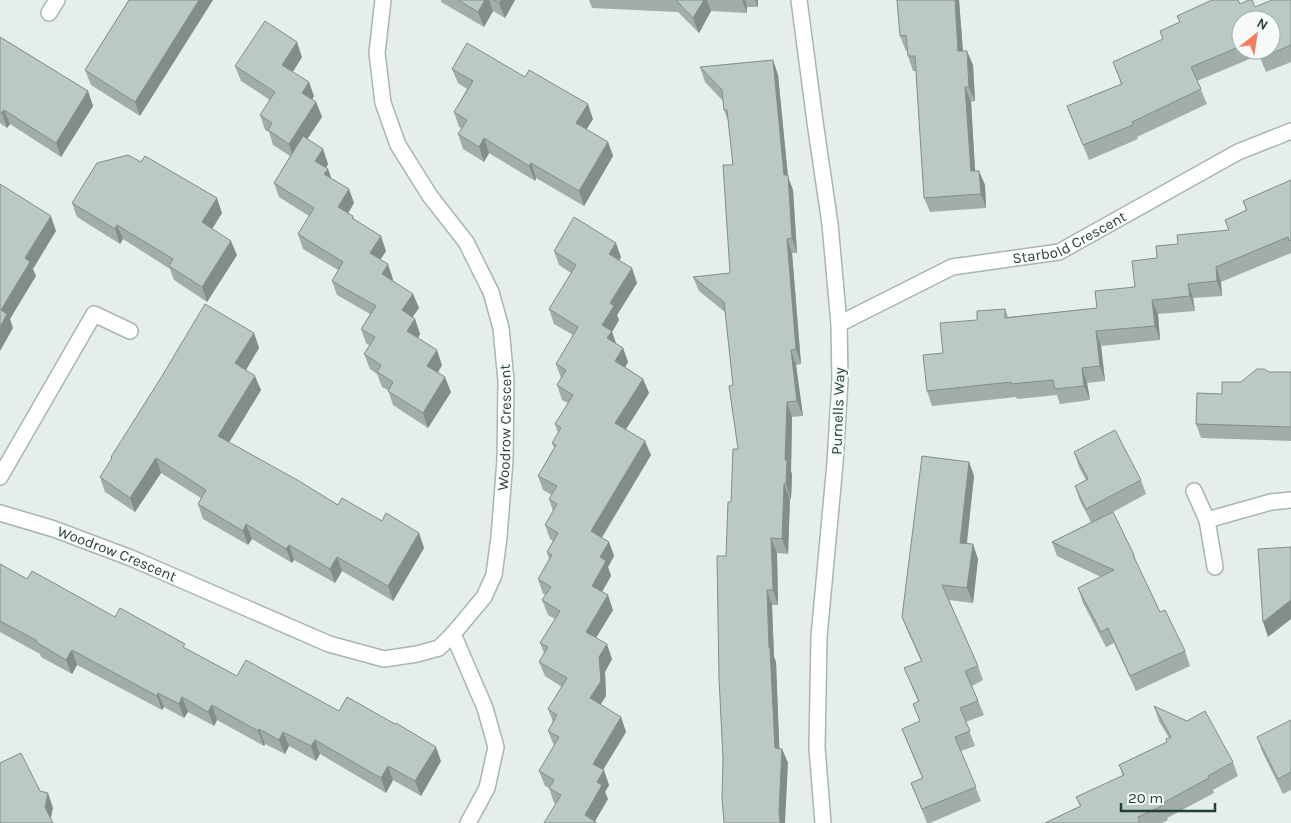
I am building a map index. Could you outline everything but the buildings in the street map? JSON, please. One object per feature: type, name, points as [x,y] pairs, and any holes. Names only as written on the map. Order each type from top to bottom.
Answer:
[{"type":"street","name":"Woodrow Crescent","points":[[0,513],[54,529],[131,558],[329,644],[384,659],[417,654],[439,648],[484,596],[494,575],[499,537],[504,460],[506,381],[501,328],[491,292],[466,242],[430,196],[398,145],[383,103],[377,53],[382,0]]},
{"type":"street","name":"Purnells Way","points":[[799,0],[830,224],[839,324],[840,380],[835,463],[819,637],[818,748],[823,823]]},
{"type":"street","name":"Starbold Crescent","points":[[839,324],[952,267],[1058,252],[1238,152],[1291,131]]},
{"type":"street","points":[[0,477],[94,314],[130,331]]},
{"type":"street","points":[[1194,491],[1207,520],[1215,567]]},
{"type":"street","points":[[1207,520],[1272,502],[1291,500]]},
{"type":"street","points":[[453,634],[485,708],[496,747],[487,788],[472,822]]}]
